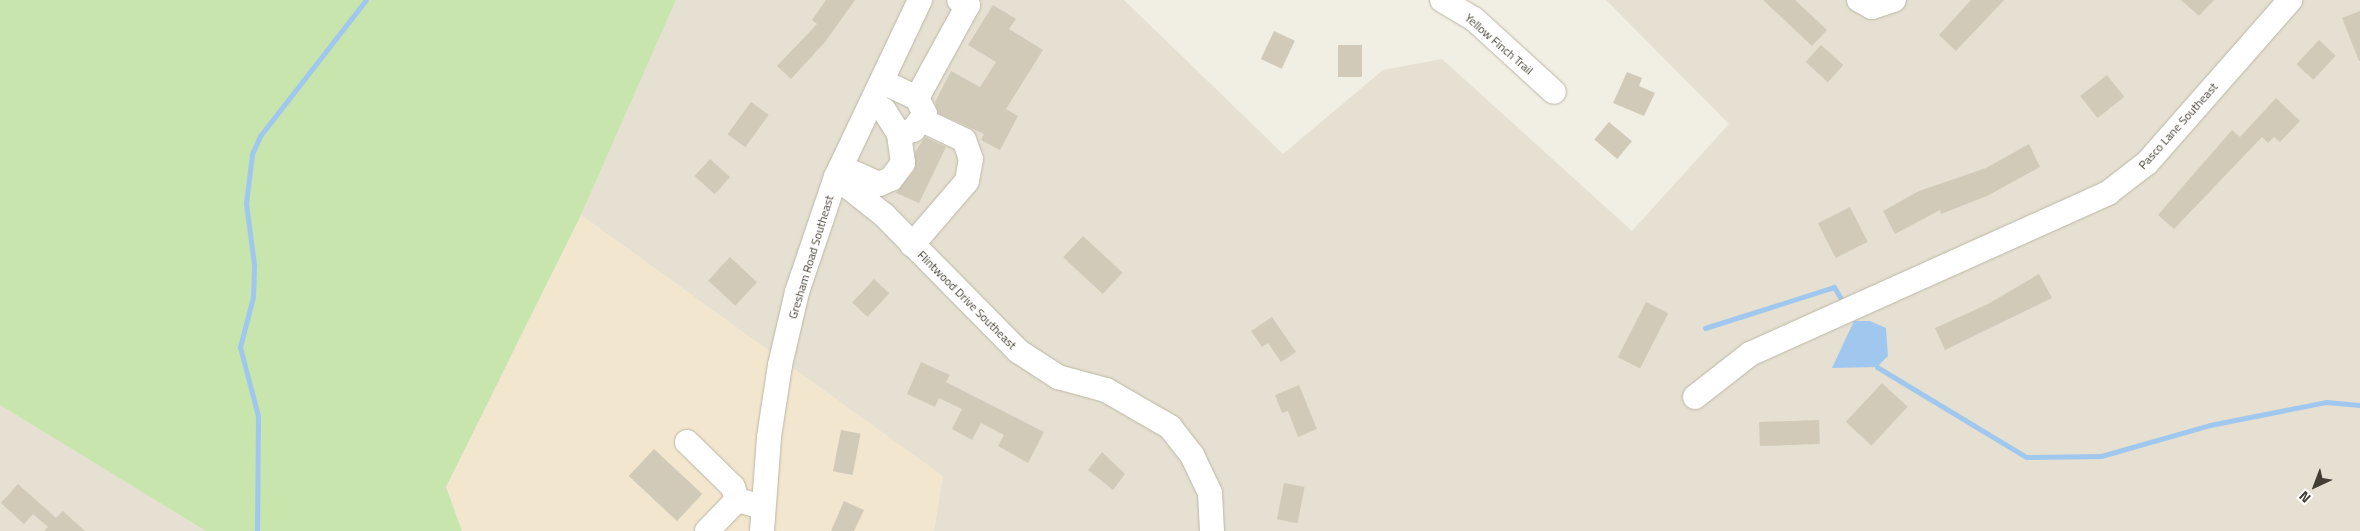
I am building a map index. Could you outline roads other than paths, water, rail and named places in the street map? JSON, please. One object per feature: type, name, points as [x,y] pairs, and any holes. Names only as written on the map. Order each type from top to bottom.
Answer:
[{"type":"street","name":"Gresham Road Southeast","points":[[762,531],[769,437],[780,364],[797,292],[839,172],[920,0]]},
{"type":"street","points":[[899,134],[913,130],[920,109],[968,5],[959,0]]},
{"type":"street","name":"Yellow Finch Trail","points":[[1442,0],[1474,19],[1554,92]]},
{"type":"street","points":[[1859,0],[1872,7],[1894,0]]},
{"type":"street","name":"Pasco Lane Southeast","points":[[1695,397],[1750,354],[1847,308],[2086,205],[2128,179],[2147,163],[2290,0]]},
{"type":"street","points":[[882,82],[964,140],[971,159],[967,181],[912,245]]},
{"type":"street","points":[[839,172],[879,184],[891,179],[903,163],[899,134],[884,110],[871,104]]},
{"type":"street","name":"Flintwood Drive Southeast","points":[[839,172],[1018,351],[1058,377],[1106,390],[1170,427],[1192,455],[1210,493],[1212,531]]},
{"type":"street","points":[[687,442],[733,487],[737,500]]},
{"type":"street","points":[[737,500],[764,508]]},
{"type":"street","points":[[707,531],[737,500]]},
{"type":"water","points":[[1854,321],[1870,321],[1886,328],[1888,356],[1877,367],[1832,368]]},
{"type":"waterway","points":[[257,531],[258,416],[240,347],[253,297],[254,264],[246,203],[252,154],[260,136],[366,0]]},
{"type":"waterway","points":[[1705,328],[1834,287],[1845,305]]},
{"type":"waterway","points":[[1877,367],[2026,457],[2101,456],[2210,425],[2326,402],[2360,405]]}]
